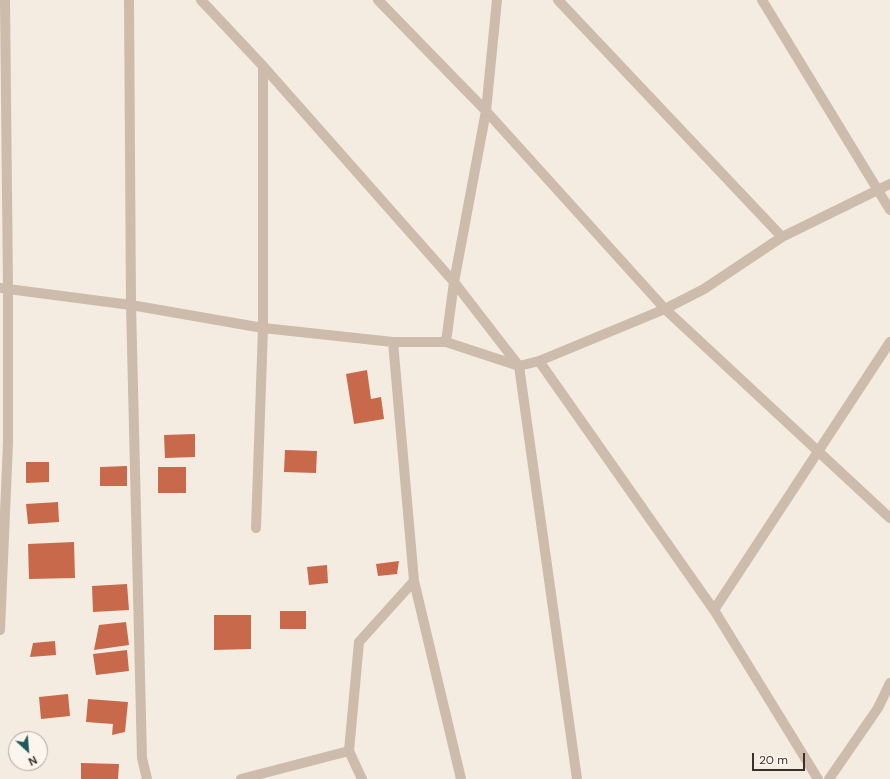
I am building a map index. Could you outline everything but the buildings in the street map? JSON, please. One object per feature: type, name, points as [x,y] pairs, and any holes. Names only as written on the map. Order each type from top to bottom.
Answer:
[{"type":"street","points":[[0,630],[8,443],[4,288],[5,0]]},
{"type":"street","points":[[129,0],[131,305],[142,758],[147,779]]},
{"type":"street","points":[[201,0],[264,66],[454,282],[519,366],[577,779]]},
{"type":"street","points":[[378,0],[486,110],[665,309],[890,518]]},
{"type":"street","points":[[446,342],[454,282],[486,110],[497,0]]},
{"type":"street","points":[[558,0],[782,237]]},
{"type":"street","points":[[762,0],[890,210]]},
{"type":"street","points":[[256,528],[263,328],[264,66]]},
{"type":"street","points":[[4,288],[131,305],[263,328],[393,342],[446,342],[519,366],[539,361],[665,309],[704,289],[782,237],[890,184]]},
{"type":"street","points":[[393,342],[414,581],[461,779]]},
{"type":"street","points":[[714,610],[890,342]]},
{"type":"street","points":[[539,361],[714,610],[818,779]]},
{"type":"street","points":[[362,779],[349,752],[359,642],[414,581]]},
{"type":"street","points":[[829,779],[878,708],[890,683]]},
{"type":"street","points":[[242,779],[349,752]]}]
